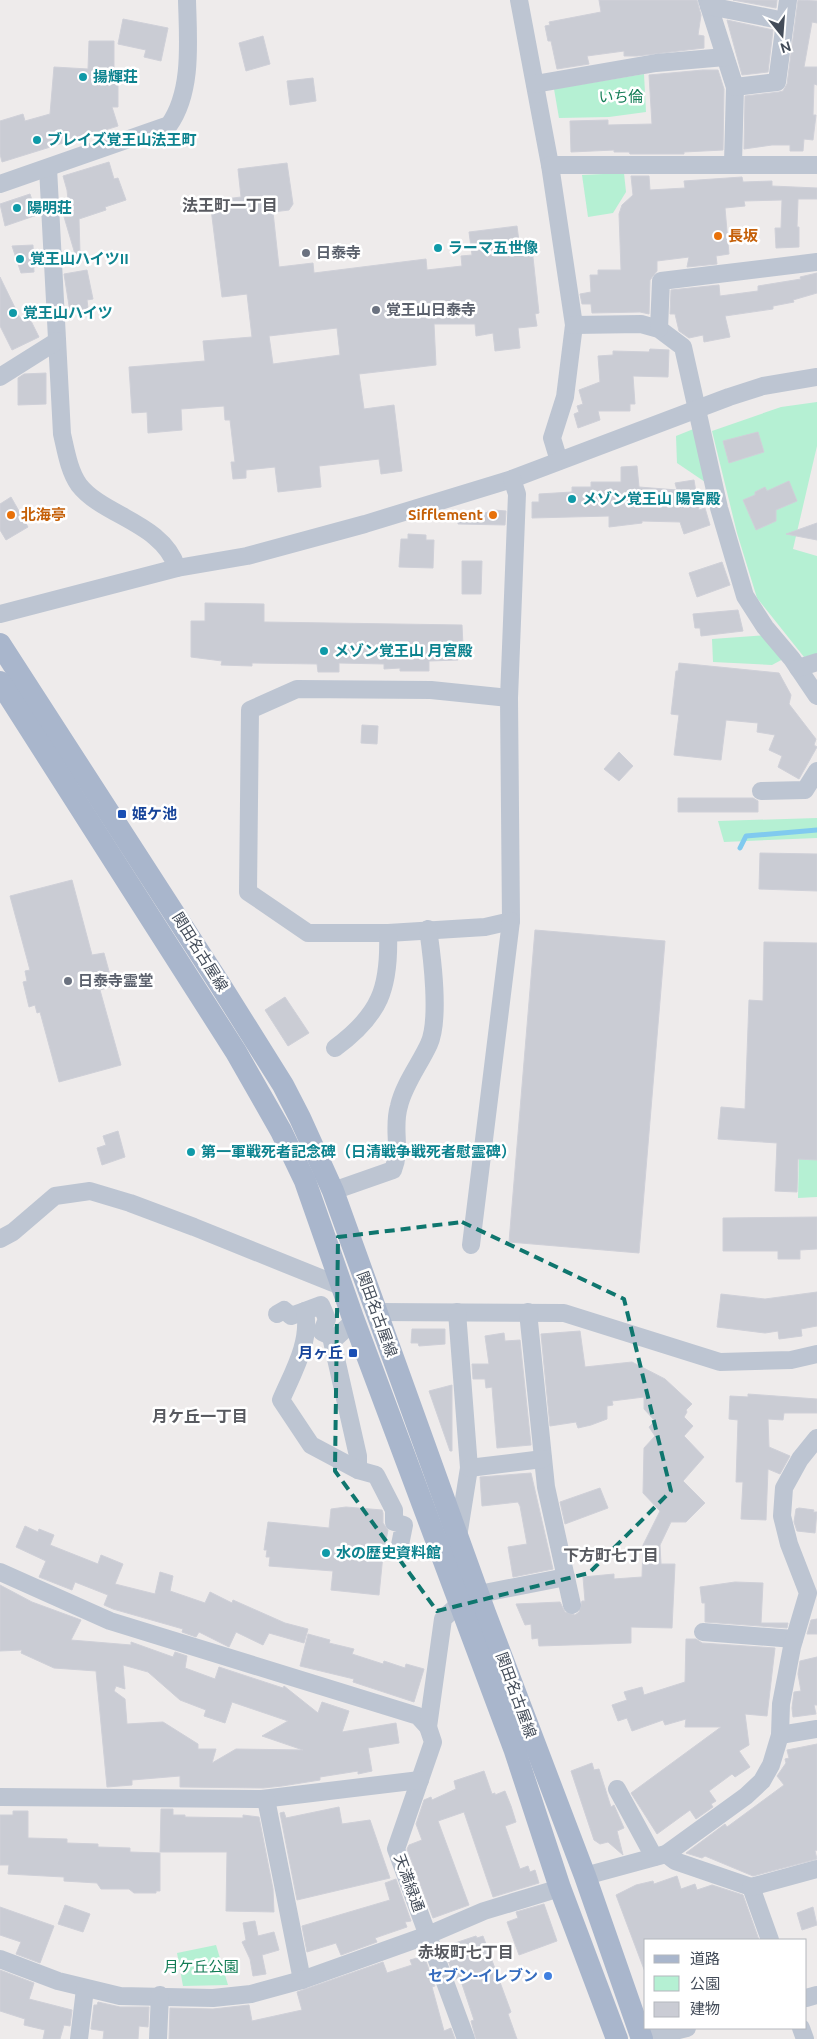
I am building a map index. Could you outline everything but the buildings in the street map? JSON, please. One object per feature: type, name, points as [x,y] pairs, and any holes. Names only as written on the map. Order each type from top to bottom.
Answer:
[{"type":"main road","name":"関田名古屋線","points":[[0,644],[164,896],[283,1085],[333,1191],[458,1537],[469,1599],[515,1752],[560,1888],[617,2039]]},
{"type":"main road","name":"関田名古屋線","points":[[0,682],[236,1052],[281,1131],[306,1181],[354,1320],[585,1876],[642,2039]]},
{"type":"street","points":[[0,184],[169,125],[179,111],[186,69],[188,43],[187,0]]},
{"type":"street","points":[[519,0],[550,165],[574,325],[565,397],[552,438],[559,461]]},
{"type":"street","points":[[735,87],[776,82],[788,0]]},
{"type":"street","points":[[708,3],[785,21]]},
{"type":"street","points":[[708,3],[735,87],[733,163]]},
{"type":"street","points":[[535,84],[656,63],[725,57]]},
{"type":"street","points":[[550,165],[733,163],[817,165]]},
{"type":"street","points":[[48,168],[62,434],[76,478],[91,496],[143,527],[173,554],[177,568]]},
{"type":"street","points":[[659,329],[661,281],[817,262]]},
{"type":"street","points":[[574,325],[641,324],[659,329],[682,347],[719,508],[745,596],[765,627],[798,668],[817,696]]},
{"type":"street","points":[[0,377],[57,341]]},
{"type":"street","points":[[0,614],[177,568],[256,554],[365,524],[512,479],[763,386],[817,377]]},
{"type":"street","points":[[471,1245],[510,920],[509,698],[517,494],[512,479]]},
{"type":"street","points":[[798,668],[817,662]]},
{"type":"street","points":[[509,698],[431,690],[297,689],[250,710],[248,892],[308,933],[388,933],[428,929],[485,927],[510,920]]},
{"type":"street","points":[[761,791],[805,790],[817,771]]},
{"type":"street","points":[[333,1191],[394,1170],[398,1157],[394,1124],[399,1104],[430,1042],[434,1026],[432,955],[428,929]]},
{"type":"street","points":[[335,1048],[364,1024],[379,1000],[386,976],[388,933]]},
{"type":"street","points":[[0,1239],[13,1232],[55,1196],[90,1191],[194,1226],[311,1272],[343,1287]]},
{"type":"street","points":[[277,1314],[284,1310],[291,1316],[322,1305],[327,1319],[322,1332],[335,1338]]},
{"type":"street","points":[[305,1311],[303,1350],[281,1400],[311,1446],[358,1470],[376,1475],[394,1510],[394,1522],[404,1524],[400,1545]]},
{"type":"street","points":[[376,1312],[564,1313],[720,1362],[791,1360],[817,1354]]},
{"type":"street","points":[[457,1312],[469,1468],[458,1537]]},
{"type":"street","points":[[528,1312],[546,1487],[572,1605]]},
{"type":"street","points":[[354,1320],[332,1341],[358,1456],[358,1470]]},
{"type":"street","points":[[585,1876],[660,1855],[746,1796],[762,1782],[771,1765],[780,1735],[781,1704],[794,1639],[811,1609],[808,1593],[789,1544],[782,1516],[784,1488],[808,1460],[817,1438]]},
{"type":"street","points":[[469,1468],[543,1459]]},
{"type":"street","points":[[0,1572],[110,1621],[418,1716],[428,1727]]},
{"type":"street","points":[[469,1599],[566,1576]]},
{"type":"street","name":"天満緑通","points":[[466,2039],[396,1848],[433,1742],[428,1727],[443,1619],[469,1599]]},
{"type":"street","points":[[703,1632],[794,1639]]},
{"type":"street","points":[[780,1735],[817,1729]]},
{"type":"street","points":[[0,1797],[266,1799],[420,1780]]},
{"type":"street","points":[[617,1789],[660,1855],[750,1887],[817,1869]]},
{"type":"street","points":[[266,1799],[302,1980]]},
{"type":"street","points":[[750,1887],[770,1939]]},
{"type":"street","points":[[0,1959],[58,1981],[120,1996],[213,1998],[242,1995],[302,1980],[428,1935],[484,1911],[560,1888]]},
{"type":"street","points":[[79,2039],[85,1989]]},
{"type":"street","points":[[158,2039],[160,1996]]},
{"type":"street","points":[[642,2039],[683,2029]]},
{"type":"highlighted area","points":[[462,1222],[624,1299],[671,1491],[589,1573],[437,1611],[335,1471],[338,1237]]},
{"type":"green space","name":"いち倫","points":[[644,74],[646,112],[609,117],[559,118],[554,89]]},
{"type":"green space","points":[[624,173],[626,192],[613,213],[588,217],[582,175]]},
{"type":"green space","points":[[817,402],[817,446],[793,549],[817,556],[817,654],[804,657],[757,598],[737,533],[712,431],[781,407]]},
{"type":"green space","points":[[696,428],[708,484],[677,463],[676,436]]},
{"type":"green space","points":[[768,635],[785,658],[772,665],[713,662],[712,639]]},
{"type":"green space","points":[[817,818],[817,838],[724,842],[718,821]]},
{"type":"green space","points":[[799,1157],[817,1157],[817,1197],[798,1198]]},
{"type":"green space","name":"月ケ丘公園","points":[[216,1945],[228,1985],[183,1986],[177,1953]]},
{"type":"waterway","points":[[740,848],[746,836],[817,830]]},
{"type":"place","name":"揚輝荘","points":[[83,77]]},
{"type":"place","name":"ブレイズ覚王山法王町","points":[[37,140]]},
{"type":"place","name":"陽明荘","points":[[17,208]]},
{"type":"place","name":"長坂","points":[[718,236]]},
{"type":"place","name":"ラーマ五世像","points":[[438,248]]},
{"type":"place","name":"日泰寺","points":[[306,253]]},
{"type":"place","name":"覚王山ハイツII","points":[[20,259]]},
{"type":"place","name":"覚王山日泰寺","points":[[376,310]]},
{"type":"place","name":"覚王山ハイツ","points":[[13,313]]},
{"type":"place","name":"メゾン覚王山 陽宮殿","points":[[572,499]]},
{"type":"place","name":"北海亭","points":[[11,515]]},
{"type":"place","name":"Sifflement","points":[[493,515]]},
{"type":"place","name":"メゾン覚王山 月宮殿","points":[[324,651]]},
{"type":"place","name":"姫ケ池","points":[[122,814]]},
{"type":"place","name":"日泰寺霊堂","points":[[68,981]]},
{"type":"place","name":"第一軍戦死者記念碑（日清戦争戦死者慰霊碑）","points":[[191,1152]]},
{"type":"place","name":"月ヶ丘","points":[[353,1353]]},
{"type":"place","name":"水の歴史資料館","points":[[326,1553]]},
{"type":"place","name":"セブン-イレブン","points":[[548,1976]]},
{"type":"district","name":"法王町一丁目","points":[[230,205]]},
{"type":"district","name":"月ケ丘一丁目","points":[[200,1416]]},
{"type":"district","name":"下方町七丁目","points":[[611,1555]]},
{"type":"district","name":"赤坂町七丁目","points":[[466,1952]]}]
